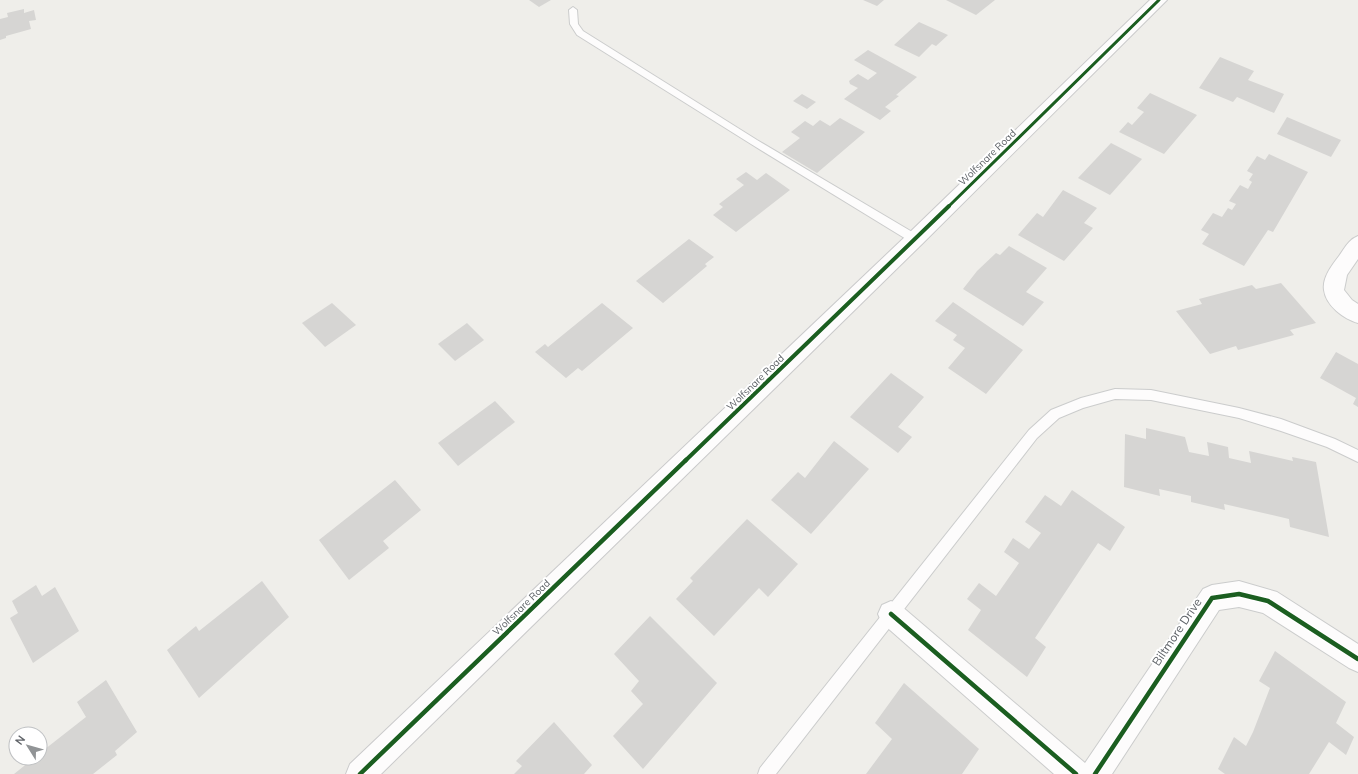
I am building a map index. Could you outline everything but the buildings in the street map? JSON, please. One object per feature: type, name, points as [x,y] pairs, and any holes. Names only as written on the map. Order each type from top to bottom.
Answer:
[{"type":"street","name":"Wolfsnare Road","points":[[360,774],[915,239],[1159,0]]},
{"type":"street","points":[[1358,244],[1333,282],[1338,300],[1358,315]]},
{"type":"street","name":"Biltmore Drive","points":[[1094,774],[1212,598],[1239,594],[1268,601],[1358,659]]},
{"type":"street","points":[[891,614],[1076,774]]},
{"type":"lane","points":[[573,10],[574,24],[580,33],[754,142],[915,239]]},
{"type":"lane","points":[[766,774],[1033,434],[1055,414],[1080,403],[1115,394],[1151,395],[1239,413],[1281,425],[1331,443],[1358,456]]},
{"type":"cycle path","points":[[360,774],[915,239],[1159,0]]},
{"type":"cycle path","points":[[1095,774],[1212,598],[1239,594],[1268,601],[1358,659]]},
{"type":"cycle path","points":[[891,614],[1076,774]]}]
